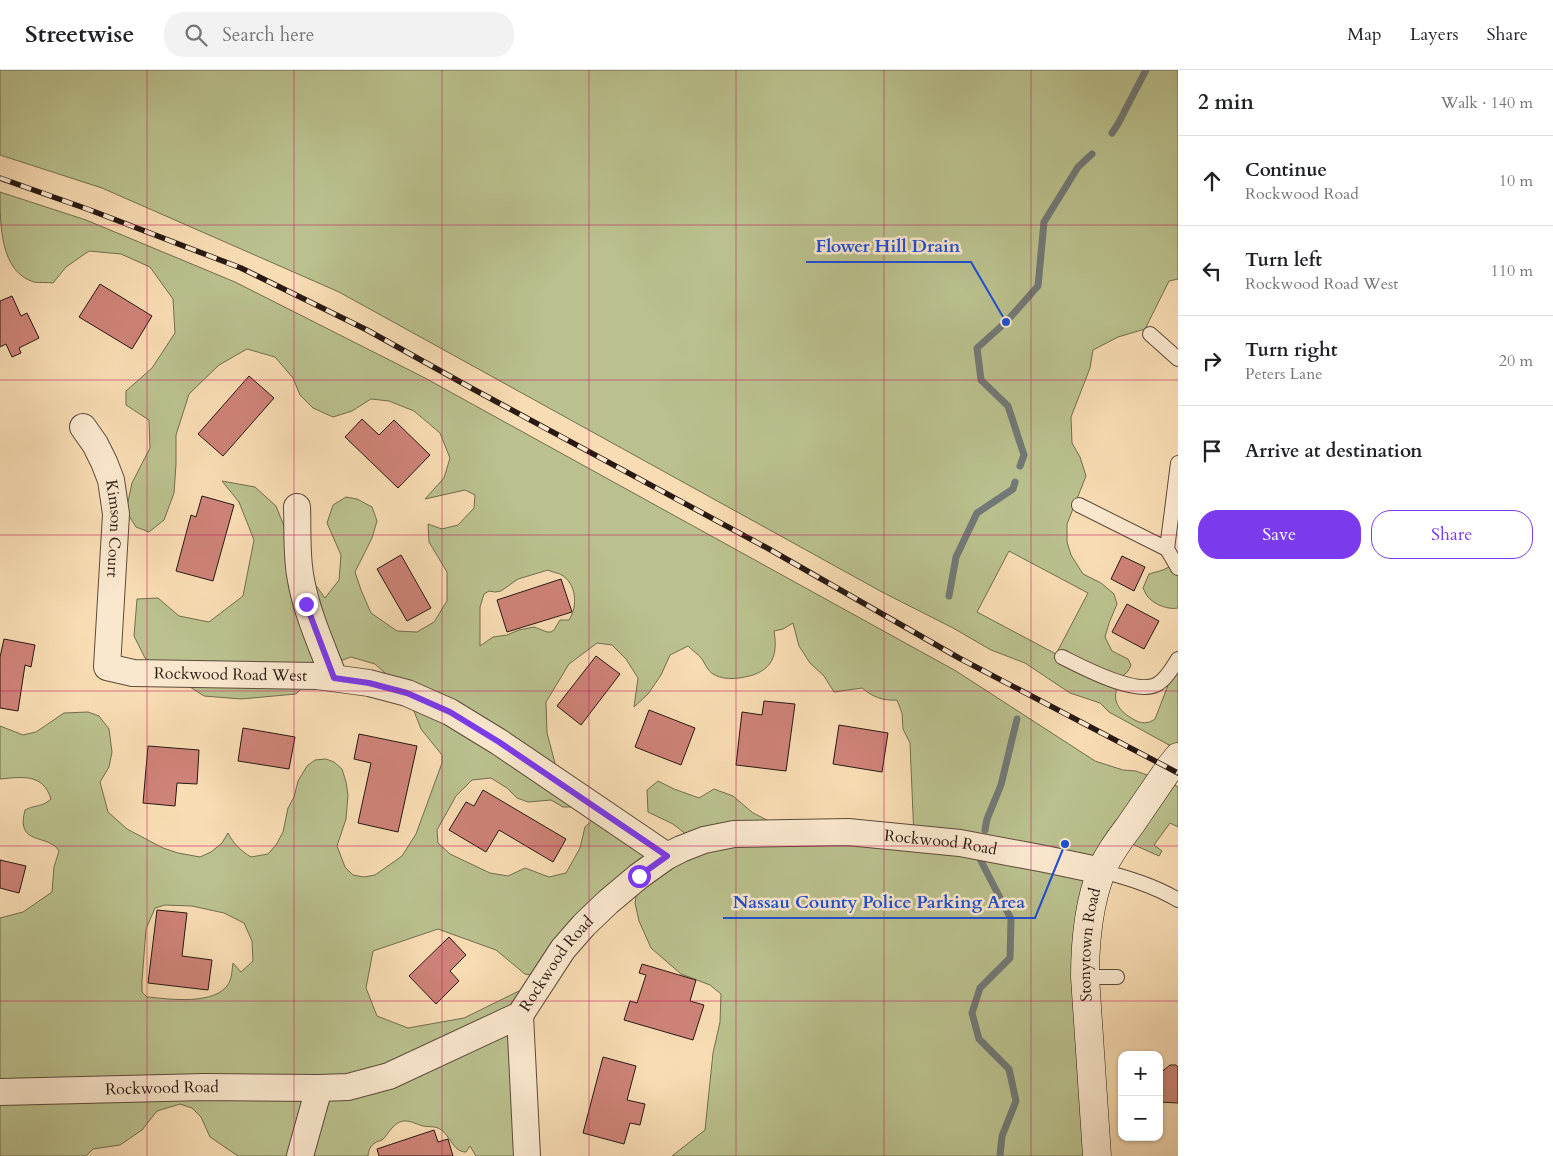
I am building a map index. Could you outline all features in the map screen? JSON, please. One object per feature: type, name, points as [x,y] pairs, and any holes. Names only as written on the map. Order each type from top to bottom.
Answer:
[{"type":"main road","name":"Stonytown Road","points":[[1097,1156],[1085,977],[1088,921],[1102,871],[1111,853],[1178,757]]},
{"type":"street","name":"Kimson Court","points":[[83,428],[95,444],[104,462],[110,480],[116,514],[107,666]]},
{"type":"street","points":[[297,507],[298,561],[306,604],[334,678]]},
{"type":"street","name":"Rockwood Road West","points":[[107,666],[133,673],[317,676],[369,683],[407,693],[450,712],[499,742],[667,856]]},
{"type":"street","name":"Rockwood Road","points":[[0,1092],[348,1087],[388,1076],[520,1015],[564,949],[584,925],[639,876],[667,856],[681,848],[704,840],[734,834],[848,832],[960,844],[1102,871]]},
{"type":"street","points":[[520,1015],[527,1156]]},
{"type":"street","points":[[300,1156],[319,1088]]},
{"type":"lane","points":[[1150,334],[1178,359]]},
{"type":"lane","points":[[1167,549],[1178,463]]},
{"type":"lane","points":[[1079,505],[1167,549],[1178,568]]},
{"type":"lane","points":[[1062,657],[1108,679],[1146,687],[1154,687],[1160,683],[1178,659]]},
{"type":"lane","points":[[1102,871],[1172,890],[1178,900]]},
{"type":"lane","points":[[1085,977],[1117,977]]},
{"type":"green space","points":[[0,70],[1178,70],[1178,279],[1169,281],[1145,329],[1118,337],[1093,350],[1090,368],[1071,417],[1072,443],[1080,457],[1086,476],[1067,524],[1067,542],[1071,555],[1083,574],[1101,583],[1114,594],[1117,604],[1105,637],[1112,651],[1128,659],[1131,665],[1117,684],[1116,698],[1121,710],[1139,722],[1147,723],[1155,719],[1172,675],[1178,671],[1178,745],[1169,745],[1109,712],[1100,703],[1070,693],[1025,663],[991,650],[953,628],[882,592],[339,292],[102,188],[0,155]],"holes":[[[1009,551],[1088,593],[1056,654],[977,612]]]},
{"type":"green space","points":[[0,192],[86,220],[235,282],[425,378],[956,671],[1095,761],[1123,770],[1136,771],[1161,780],[1164,779],[1178,787],[1178,827],[1170,823],[1154,845],[1162,851],[1159,856],[1121,839],[1096,889],[1097,1156],[672,1156],[705,1130],[713,1053],[720,1022],[721,994],[710,985],[681,974],[651,948],[639,921],[635,903],[639,877],[544,977],[525,974],[496,950],[438,929],[373,951],[366,988],[377,1016],[408,1028],[464,1018],[521,990],[524,1156],[476,1156],[470,1146],[466,1152],[457,1149],[442,1130],[438,1128],[403,1121],[396,1124],[382,1140],[370,1148],[368,1156],[238,1156],[210,1137],[201,1117],[192,1108],[180,1104],[157,1111],[142,1130],[120,1145],[93,1149],[86,1156],[0,1156],[0,918],[23,912],[52,892],[54,867],[59,851],[48,842],[34,838],[29,834],[23,822],[25,810],[51,799],[43,785],[31,778],[0,779],[0,726],[23,735],[36,732],[64,713],[88,712],[99,716],[109,729],[112,752],[109,767],[100,782],[108,812],[127,829],[163,848],[200,857],[211,852],[222,843],[228,833],[232,840],[251,857],[268,854],[276,845],[283,832],[288,808],[294,797],[298,781],[307,766],[315,760],[326,759],[334,762],[342,769],[348,795],[346,819],[337,846],[345,867],[353,875],[364,877],[375,875],[402,856],[416,834],[442,763],[442,755],[421,729],[407,693],[375,664],[351,657],[321,668],[296,694],[241,699],[204,696],[145,658],[134,636],[137,599],[158,598],[179,616],[209,622],[243,596],[254,540],[239,502],[222,481],[255,487],[276,506],[298,561],[325,598],[339,580],[341,555],[327,523],[333,505],[346,497],[357,499],[372,507],[377,521],[372,538],[355,572],[361,590],[371,613],[397,631],[417,632],[434,622],[447,601],[447,572],[429,542],[428,524],[442,529],[458,525],[474,508],[475,495],[465,490],[425,499],[444,478],[450,458],[440,433],[414,411],[389,401],[371,399],[352,411],[333,417],[313,408],[300,395],[293,378],[275,357],[247,349],[219,365],[189,394],[176,435],[174,493],[164,520],[149,532],[136,527],[126,511],[132,483],[150,448],[149,420],[126,405],[126,391],[152,368],[175,333],[173,299],[150,267],[121,254],[89,251],[66,267],[53,283],[34,282],[23,277],[8,258],[4,245]],"holes":[[[548,570],[566,578],[573,589],[575,602],[569,620],[560,620],[551,632],[534,627],[493,637],[480,646],[480,607],[484,594],[489,591],[501,591],[518,579]],[[793,623],[799,646],[810,663],[824,676],[834,692],[862,688],[878,698],[897,700],[902,713],[903,729],[910,743],[914,838],[791,832],[753,813],[733,796],[714,789],[699,798],[658,781],[647,790],[648,812],[673,824],[687,835],[661,844],[596,817],[585,827],[580,848],[566,873],[549,877],[525,868],[508,876],[490,873],[450,854],[438,843],[437,830],[456,796],[472,780],[491,778],[507,788],[517,798],[528,802],[551,800],[563,807],[574,807],[556,767],[547,733],[546,702],[569,664],[597,643],[612,645],[626,659],[638,678],[634,707],[648,694],[661,675],[670,655],[688,646],[716,676],[723,678],[749,676],[758,673],[770,664],[775,650],[774,631],[783,629]],[[165,905],[192,906],[224,913],[244,923],[252,941],[253,961],[241,972],[233,963],[229,983],[223,990],[214,995],[179,1000],[147,997],[142,992],[146,929],[155,908]]]},
{"type":"green space","points":[[1171,566],[1178,568],[1178,608],[1167,608],[1156,603],[1148,597],[1143,588],[1149,574]]},
{"type":"building","points":[[100,284],[152,316],[132,349],[79,317]]},
{"type":"building","points":[[12,296],[21,316],[27,313],[39,338],[19,348],[21,353],[12,357],[6,344],[0,347],[0,301]]},
{"type":"building","points":[[249,376],[274,398],[223,456],[198,434]]},
{"type":"building","points":[[362,419],[379,435],[394,420],[430,455],[398,488],[345,437]]},
{"type":"building","points":[[202,496],[234,505],[213,581],[176,571],[191,515],[196,517]]},
{"type":"building","points":[[401,555],[431,608],[407,621],[377,569]]},
{"type":"building","points":[[1122,556],[1145,567],[1134,591],[1111,579]]},
{"type":"building","points":[[561,579],[572,612],[507,632],[497,600]]},
{"type":"building","points":[[1127,604],[1159,621],[1144,649],[1112,632]]},
{"type":"building","points":[[4,639],[35,645],[31,667],[25,665],[18,711],[0,708],[0,657]]},
{"type":"building","points":[[596,656],[620,674],[581,725],[557,706]]},
{"type":"building","points":[[764,701],[795,704],[786,771],[736,765],[742,712],[762,715]]},
{"type":"building","points":[[649,710],[695,728],[681,765],[635,747]]},
{"type":"building","points":[[839,725],[888,733],[882,772],[833,764]]},
{"type":"building","points":[[243,728],[295,737],[289,769],[238,761]]},
{"type":"building","points":[[359,734],[417,746],[398,832],[358,823],[371,763],[354,759]]},
{"type":"building","points":[[148,746],[199,750],[197,784],[177,783],[175,806],[143,803]]},
{"type":"building","points":[[483,790],[566,839],[553,862],[499,830],[486,852],[449,830],[466,802],[474,806]]},
{"type":"building","points":[[0,860],[26,866],[19,893],[0,888]]},
{"type":"building","points":[[157,910],[187,913],[182,956],[212,960],[208,990],[148,983]]},
{"type":"building","points":[[449,937],[466,955],[450,971],[459,981],[436,1004],[409,976]]},
{"type":"building","points":[[642,964],[696,980],[690,1001],[704,1005],[693,1040],[624,1020],[630,1001],[637,1003],[646,975],[639,973]]},
{"type":"building","points":[[603,1057],[636,1066],[627,1100],[645,1104],[640,1125],[630,1123],[624,1144],[583,1133]]},
{"type":"building","points":[[1170,1065],[1178,1067],[1178,1103],[1163,1102],[1163,1071]]},
{"type":"building","points":[[434,1130],[438,1142],[448,1139],[453,1156],[379,1156],[377,1149]]},
{"type":"waterway","points":[[1112,133],[1146,70]]},
{"type":"waterway","points":[[1020,466],[1024,455],[1008,406],[981,380],[977,348],[1006,322],[1038,286],[1044,222],[1078,167],[1092,154]]},
{"type":"waterway","points":[[949,596],[956,557],[977,513],[1013,489],[1015,482]]},
{"type":"waterway","points":[[985,830],[987,819],[1001,785],[1017,719]]},
{"type":"waterway","points":[[981,861],[1011,919],[1010,958],[980,988],[972,1013],[979,1039],[1009,1069],[1016,1101],[1002,1136],[1000,1156]]},
{"type":"railway","points":[[0,178],[90,210],[241,268],[367,330],[769,549],[959,658],[1178,773]]},
{"type":"place","name":"Flower Hill Drain","points":[[1006,322]]},
{"type":"place","name":"Nassau County Police Parking Area","points":[[1065,844]]},
{"type":"route","points":[[306,604],[334,678],[369,683],[407,693],[450,712],[499,742],[667,856],[639,876]]}]
